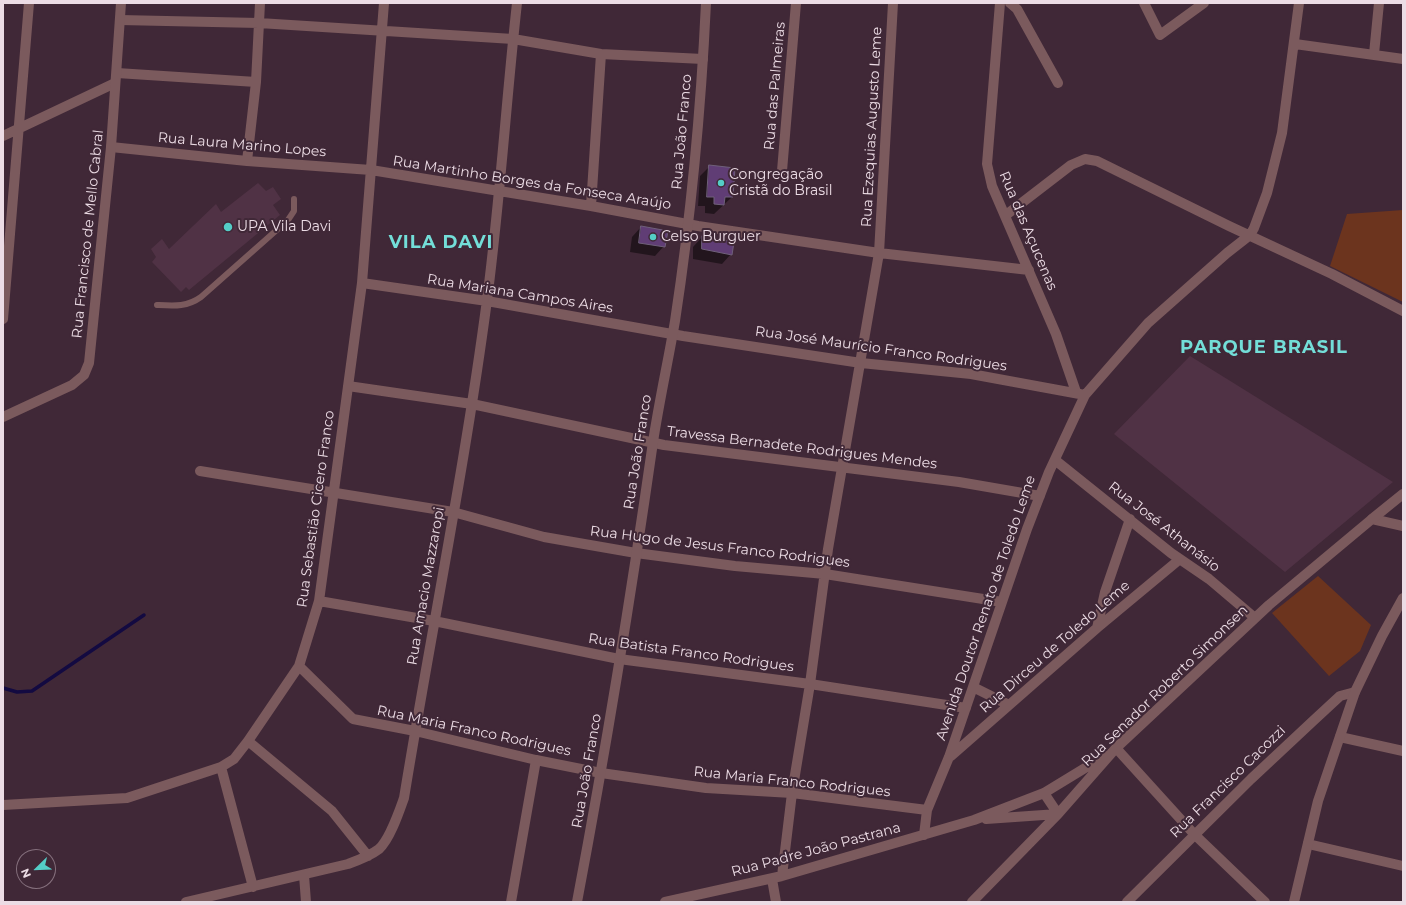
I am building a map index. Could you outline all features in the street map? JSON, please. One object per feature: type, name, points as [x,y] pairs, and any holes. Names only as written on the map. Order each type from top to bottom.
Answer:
[{"type":"street","points":[[3,319],[29,3]]},
{"type":"street","name":"Rua Francisco de Mello Cabral","points":[[3,417],[72,385],[84,375],[89,363],[111,147],[121,3]]},
{"type":"street","points":[[247,161],[256,82],[260,3]]},
{"type":"street","name":"Rua Sebastião Cicero Franco","points":[[3,804],[127,798],[221,768],[234,759],[248,741],[299,666],[319,602],[362,283],[384,3]]},
{"type":"street","name":"Rua Amacio Mazzaropi","points":[[186,902],[348,864],[368,856],[380,848],[393,825],[404,798],[472,404],[500,191],[517,3]]},
{"type":"street","name":"Rua João Franco","points":[[577,902],[601,773],[653,442],[672,333],[688,224],[703,59],[706,3]]},
{"type":"street","name":"Rua das Palmeiras","points":[[782,171],[796,3]]},
{"type":"street","name":"Rua Ezequias Augusto Leme","points":[[782,876],[792,793],[810,684],[825,574],[878,253],[893,3]]},
{"type":"street","name":"Rua das Açucenas","points":[[1000,3],[987,164],[992,186],[1030,270],[1081,393]]},
{"type":"street","points":[[1010,3],[1017,9],[1058,83]]},
{"type":"street","points":[[1144,3],[1160,35],[1204,3]]},
{"type":"street","points":[[1250,235],[1267,193],[1277,152],[1286,107],[1299,3]]},
{"type":"street","points":[[1374,54],[1379,3]]},
{"type":"street","points":[[120,20],[259,23],[382,32],[513,39],[601,54],[703,59]]},
{"type":"street","points":[[1295,44],[1374,54],[1403,60]]},
{"type":"street","points":[[591,206],[601,54]]},
{"type":"street","points":[[3,136],[116,78],[256,82]]},
{"type":"street","name":"Rua Laura Marino Lopes","points":[[111,147],[247,161],[371,170]]},
{"type":"street","points":[[1006,216],[1071,165],[1085,159],[1098,161],[1332,274],[1403,311]]},
{"type":"street","name":"Rua Martinho Borges da Fonseca Araújo","points":[[371,170],[591,206],[688,224],[878,253],[1030,270]]},
{"type":"street","name":"Avenida Doutor Renato de Toledo Leme","points":[[924,835],[927,810],[949,757],[1040,496],[1081,393],[1148,323],[1227,253],[1250,235]]},
{"type":"street","name":"Rua Mariana Campos Aires","points":[[362,283],[486,301],[672,333]]},
{"type":"street","name":"Rua José Maurício Franco Rodrigues","points":[[672,333],[861,363],[971,374],[1081,393]]},
{"type":"street","name":"Travessa Bernadete Rodrigues Mendes","points":[[348,386],[472,404],[664,445],[959,482],[1040,496]]},
{"type":"street","name":"Rua José Athanásio","points":[[1054,460],[1180,559],[1209,579],[1255,618]]},
{"type":"street","name":"Rua Hugo de Jesus Franco Rodrigues","points":[[200,471],[453,512],[544,537],[636,553],[735,566],[825,574],[1002,602]]},
{"type":"street","name":"Rua Senador Roberto Simonsen","points":[[976,901],[1058,814],[1116,748],[1255,618],[1403,494]]},
{"type":"street","points":[[1097,628],[1105,592],[1130,519]]},
{"type":"street","points":[[1372,519],[1403,526]]},
{"type":"street","name":"Rua Dirceu de Toledo Leme","points":[[949,757],[1097,628],[1180,559]]},
{"type":"street","points":[[1294,902],[1318,801],[1356,692],[1382,636],[1402,601]]},
{"type":"street","name":"Rua Batista Franco Rodrigues","points":[[319,602],[434,621],[619,659],[810,684],[966,708]]},
{"type":"street","name":"Rua Maria Franco Rodrigues","points":[[299,666],[353,719],[415,731],[536,760],[601,773],[706,788],[792,793],[927,810]]},
{"type":"street","points":[[973,687],[1009,705]]},
{"type":"street","name":"Rua Francisco Cacozzi","points":[[1127,902],[1194,834],[1340,696],[1356,692]]},
{"type":"street","points":[[1340,737],[1403,751]]},
{"type":"street","points":[[248,741],[332,811],[368,856]]},
{"type":"street","points":[[1116,748],[1194,834],[1265,902]]},
{"type":"street","name":"Rua Padre João Pastrana","points":[[665,902],[772,879],[974,820],[1044,793],[1116,748]]},
{"type":"street","points":[[511,902],[536,760]]},
{"type":"street","points":[[221,768],[253,887]]},
{"type":"street","points":[[1044,793],[1058,814]]},
{"type":"street","name":"Rua Padre João Pastrana","points":[[974,820],[1058,814]]},
{"type":"street","points":[[1308,844],[1403,866]]},
{"type":"street","points":[[304,875],[306,902]]},
{"type":"street","points":[[772,879],[776,902]]},
{"type":"lane","points":[[157,305],[182,306],[193,303],[288,220],[294,212],[294,199]]},
{"type":"shaded area","name":"UPA Vila Davi","points":[[258,183],[266,191],[273,187],[281,199],[273,205],[280,215],[189,290],[186,287],[181,292],[152,262],[156,257],[151,249],[162,239],[169,249],[216,204],[221,212]]},
{"type":"shaded area","points":[[1403,210],[1403,302],[1330,266],[1347,214]]},
{"type":"shaded area","points":[[1190,356],[1393,482],[1285,572],[1114,434]]},
{"type":"shaded area","points":[[1318,576],[1371,625],[1360,651],[1329,676],[1272,613]]},
{"type":"building","name":"Congregação Cristã do Brasil","points":[[709,165],[735,168],[733,197],[725,197],[724,205],[714,204],[714,197],[707,197]]},
{"type":"building","name":"Celso Burguer","points":[[641,226],[668,231],[665,247],[639,243]]},
{"type":"building","points":[[702,236],[734,242],[732,255],[702,249]]},
{"type":"waterway","points":[[3,688],[17,692],[32,691],[144,615]]},
{"type":"place","name":"Congregação Cristã do Brasil","points":[[721,183]]},
{"type":"place","name":"UPA Vila Davi","points":[[228,227]]},
{"type":"place","name":"Celso Burguer","points":[[653,237]]},
{"type":"district","name":"VILA DAVI","points":[[441,243]]},
{"type":"district","name":"PARQUE BRASIL","points":[[1264,348]]}]
